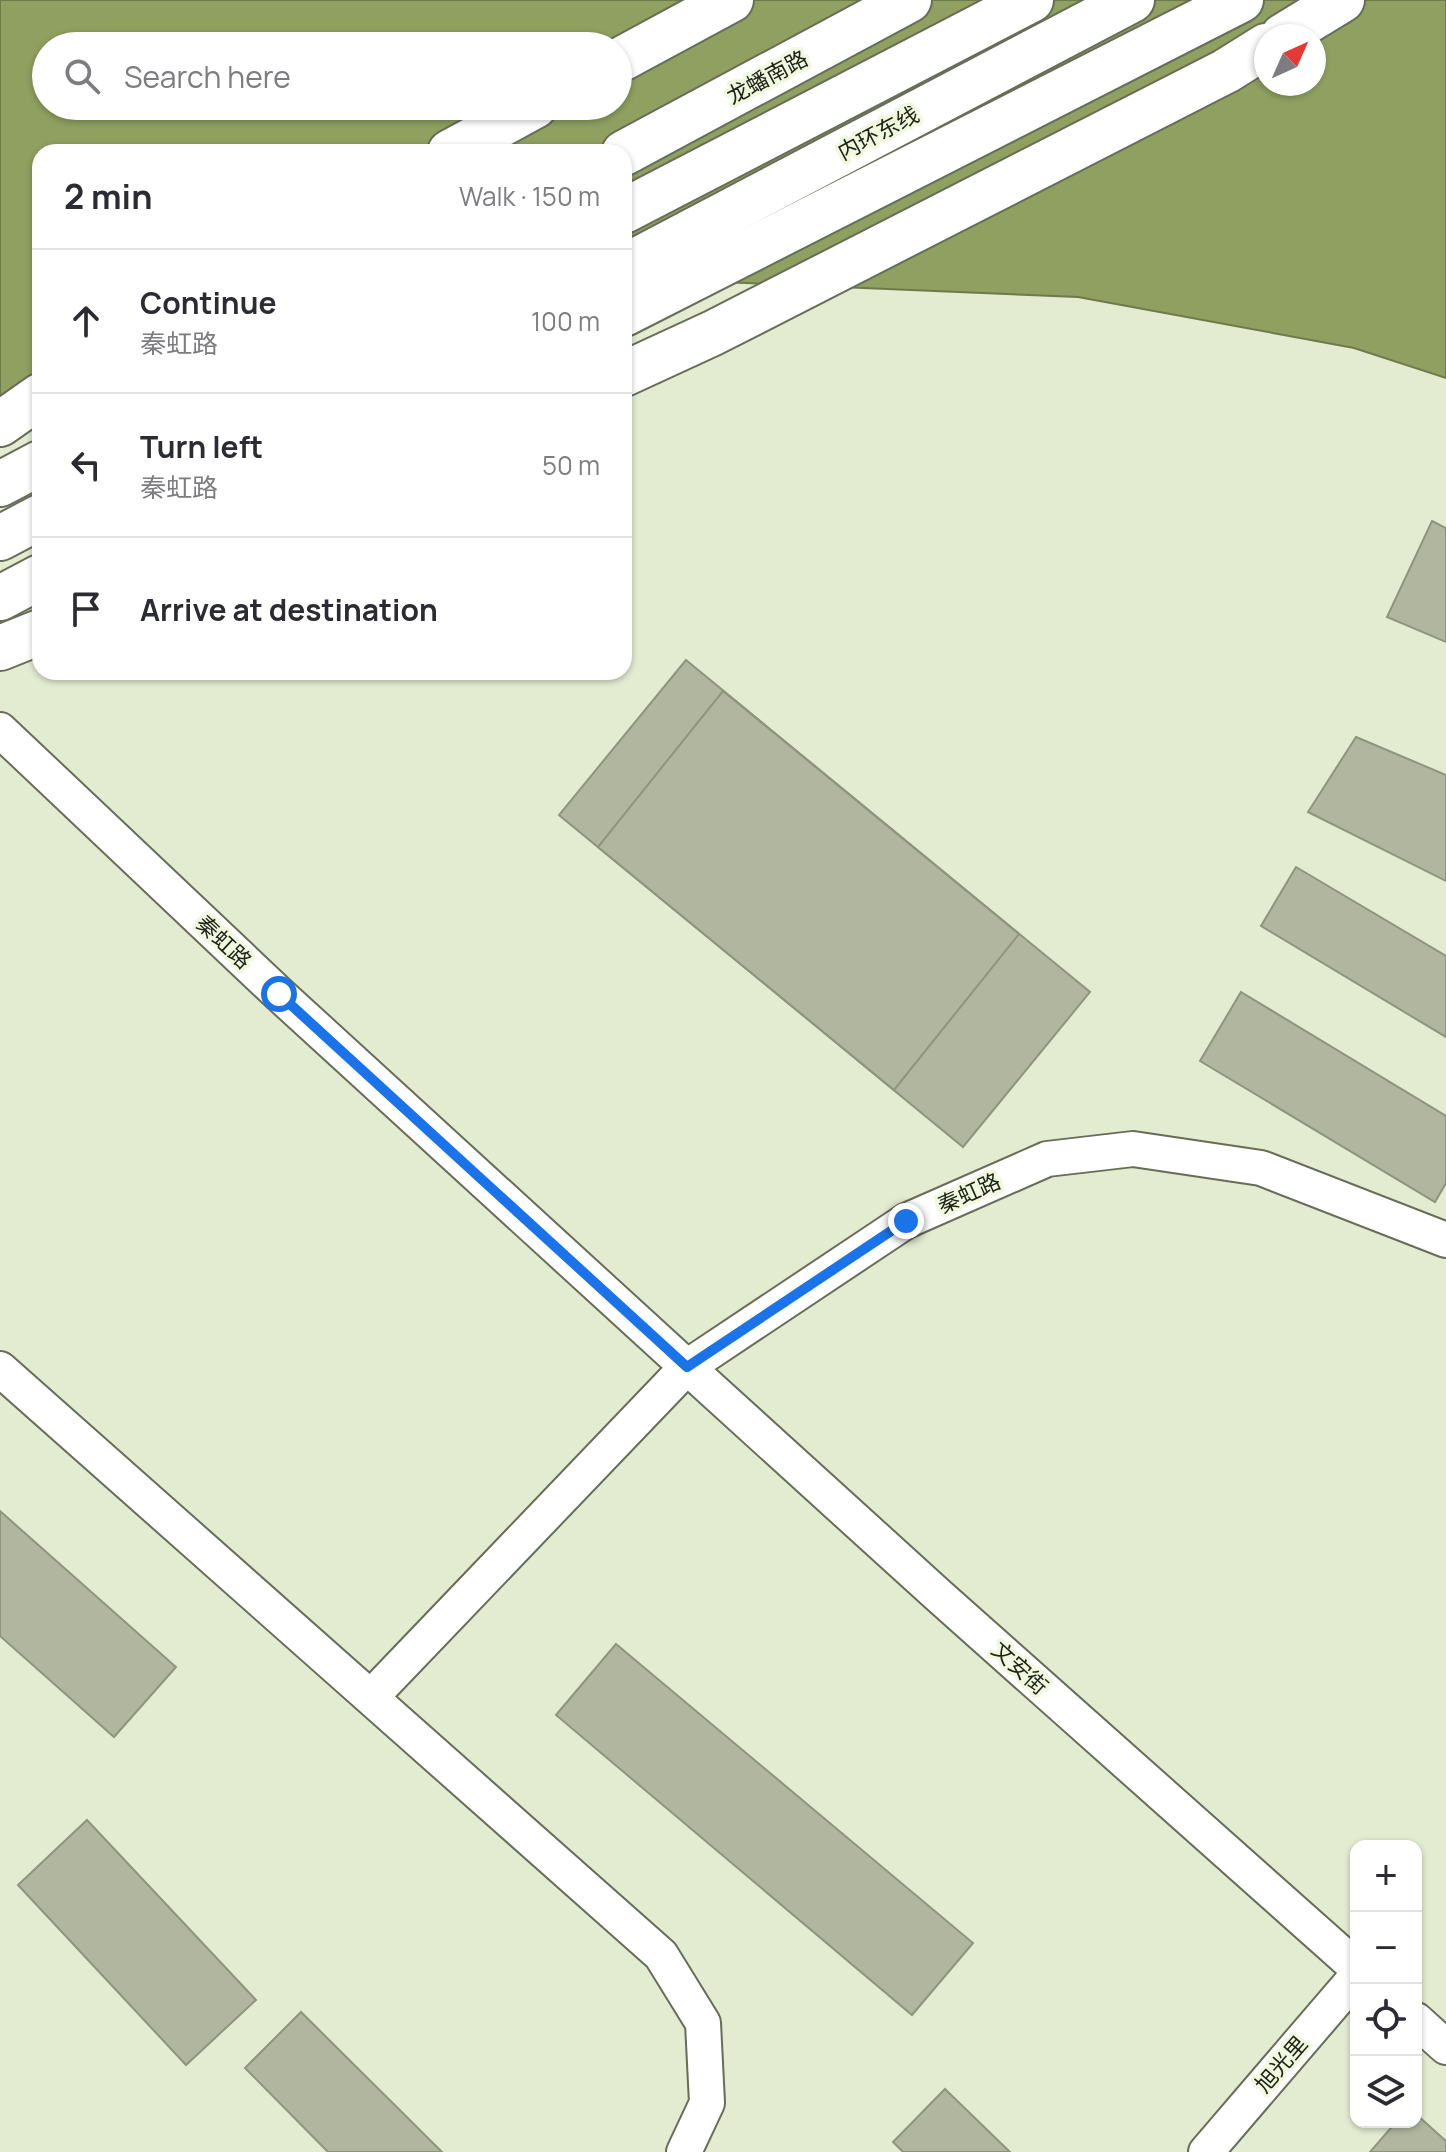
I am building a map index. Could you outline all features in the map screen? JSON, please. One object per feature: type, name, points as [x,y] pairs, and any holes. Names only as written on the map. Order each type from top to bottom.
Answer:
[{"type":"main road","points":[[632,53],[731,0]]},
{"type":"main road","name":"龙蟠南路","points":[[632,149],[909,0]]},
{"type":"main road","points":[[632,207],[1031,0]]},
{"type":"main road","name":"内环东线","points":[[632,263],[1132,0]]},
{"type":"main road","points":[[632,310],[1241,0]]},
{"type":"main road","points":[[1303,24],[1342,0]]},
{"type":"main road","points":[[632,370],[727,326],[1226,71],[1254,54]]},
{"type":"main road","points":[[465,144],[509,120]]},
{"type":"main road","points":[[0,424],[32,402]]},
{"type":"main road","points":[[0,484],[32,467]]},
{"type":"main road","points":[[0,538],[32,521]]},
{"type":"main road","points":[[0,598],[32,581]]},
{"type":"main road","points":[[0,630],[32,614]]},
{"type":"main road","points":[[0,648],[32,635]]},
{"type":"street","name":"秦虹路","points":[[0,730],[279,994],[687,1367],[906,1221],[1047,1159],[1133,1149],[1261,1168],[1446,1240]]},
{"type":"street","points":[[371,1697],[687,1367]]},
{"type":"street","name":"文安街","points":[[687,1367],[1350,1962]]},
{"type":"street","points":[[0,1369],[661,1955],[703,2023],[707,2103],[684,2152]]},
{"type":"street","name":"旭光里","points":[[1206,2152],[1350,1984]]},
{"type":"street","points":[[1422,2025],[1446,2047]]},
{"type":"shaded area","points":[[0,0],[1446,0],[1446,378],[1354,348],[1078,297],[632,278],[632,144],[32,144],[32,392],[0,409]]},
{"type":"building","points":[[1432,521],[1446,528],[1446,642],[1387,617]]},
{"type":"building","points":[[686,660],[1090,992],[963,1147],[559,815]]},
{"type":"building","points":[[723,691],[1019,934],[894,1090],[598,847]]},
{"type":"building","points":[[1356,737],[1446,775],[1446,881],[1308,812]]},
{"type":"building","points":[[1296,867],[1446,956],[1446,1037],[1261,926]]},
{"type":"building","points":[[1241,992],[1446,1116],[1446,1183],[1435,1202],[1200,1061]]},
{"type":"building","points":[[0,1511],[176,1667],[114,1737],[0,1636]]},
{"type":"building","points":[[616,1644],[973,1943],[912,2015],[556,1715]]},
{"type":"building","points":[[87,1820],[256,2000],[186,2065],[18,1885]]},
{"type":"building","points":[[301,2012],[442,2152],[328,2152],[245,2068]]},
{"type":"building","points":[[945,2089],[1010,2152],[903,2152],[893,2142]]},
{"type":"building","points":[[1422,2119],[1446,2141],[1446,2152],[1370,2152],[1391,2128],[1422,2128]]},
{"type":"route","points":[[279,994],[687,1367],[906,1221]]}]
